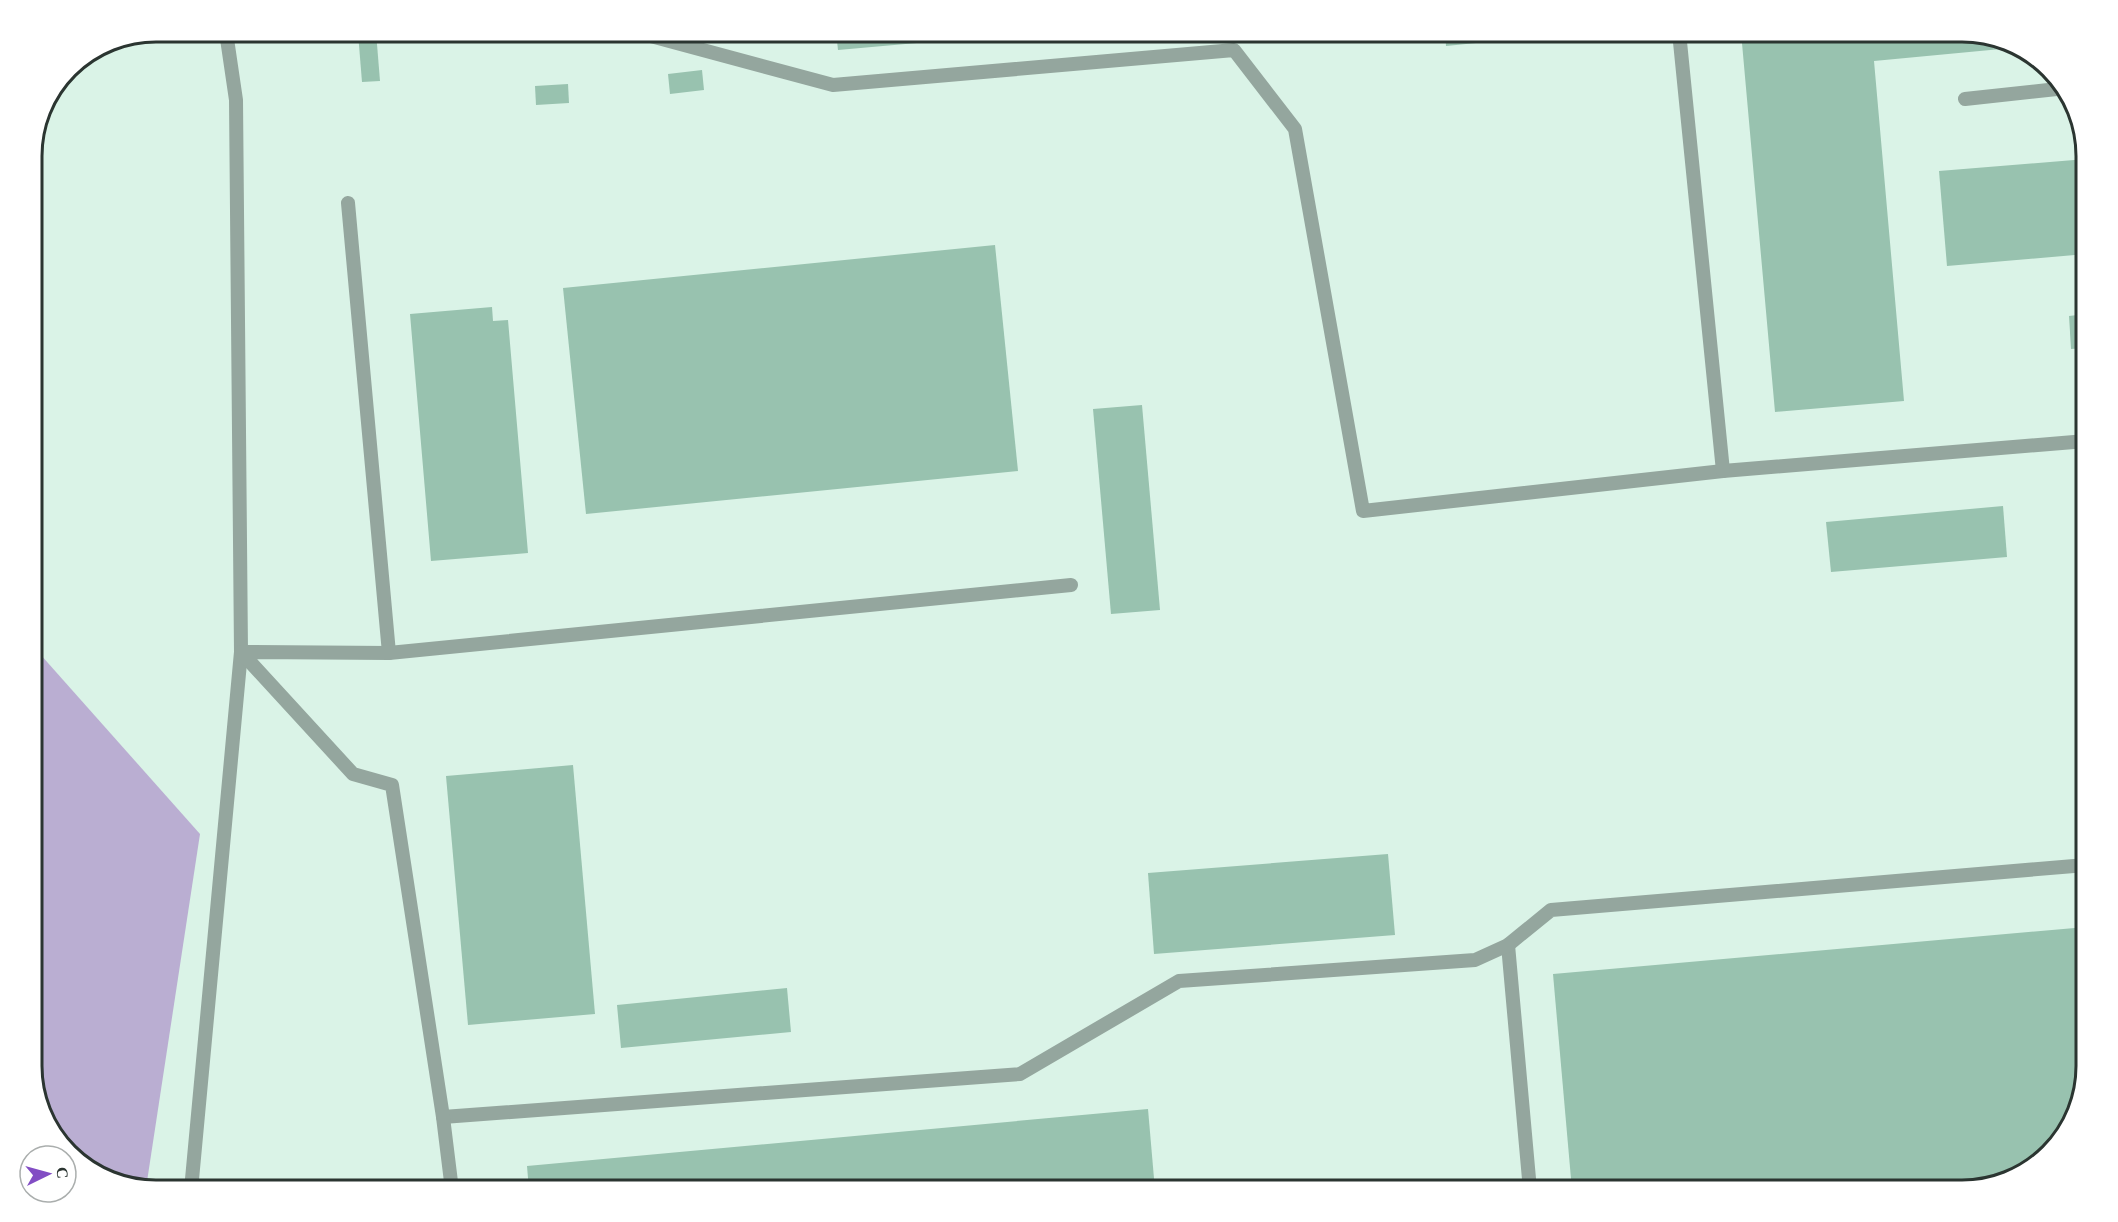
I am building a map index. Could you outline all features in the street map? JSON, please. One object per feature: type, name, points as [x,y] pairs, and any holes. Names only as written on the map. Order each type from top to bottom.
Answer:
[{"type":"lane","points":[[192,1180],[241,652],[236,100],[227,42]]},
{"type":"lane","points":[[673,42],[833,85],[1234,50],[1295,129],[1363,511],[1723,471],[2076,442]]},
{"type":"lane","points":[[1680,42],[1723,471]]},
{"type":"lane","points":[[1965,99],[2054,89]]},
{"type":"lane","points":[[348,202],[389,653]]},
{"type":"lane","points":[[241,652],[389,653],[1071,585]]},
{"type":"lane","points":[[241,652],[354,774],[392,785],[451,1180]]},
{"type":"lane","points":[[443,1117],[1020,1074],[1179,981],[1474,960],[1508,945],[1551,910],[2076,866]]},
{"type":"lane","points":[[1508,945],[1529,1180]]},
{"type":"shaded area","points":[[42,656],[200,834],[147,1179],[112,1171],[99,1165],[78,1149],[78,1144],[73,1144],[57,1123],[44,1088],[42,1074]]},
{"type":"building","points":[[359,42],[377,42],[380,81],[362,82]]},
{"type":"building","points":[[837,42],[928,42],[838,50]]},
{"type":"building","points":[[1446,42],[1486,42],[1446,46]]},
{"type":"building","points":[[1742,42],[1962,42],[2000,49],[1874,61],[1904,401],[1775,412]]},
{"type":"building","points":[[702,70],[704,90],[670,94],[668,74]]},
{"type":"building","points":[[568,84],[569,103],[536,105],[535,86]]},
{"type":"building","points":[[2076,160],[2076,255],[1947,266],[1939,171]]},
{"type":"building","points":[[995,245],[1018,471],[586,514],[563,288]]},
{"type":"building","points":[[492,307],[493,321],[508,320],[528,553],[431,561],[410,314]]},
{"type":"building","points":[[2076,315],[2076,349],[2071,349],[2069,316]]},
{"type":"building","points":[[1142,405],[1160,610],[1111,614],[1093,409]]},
{"type":"building","points":[[2003,506],[2007,557],[1831,572],[1826,522]]},
{"type":"building","points":[[573,765],[595,1014],[468,1025],[446,776]]},
{"type":"building","points":[[1388,854],[1395,935],[1154,954],[1148,873]]},
{"type":"building","points":[[2076,928],[2076,1066],[2072,1096],[2061,1123],[2043,1147],[2019,1165],[1992,1176],[1977,1179],[1571,1180],[1553,974]]},
{"type":"building","points":[[787,988],[791,1032],[621,1048],[617,1005]]},
{"type":"building","points":[[1148,1109],[1154,1180],[528,1180],[527,1166]]}]
